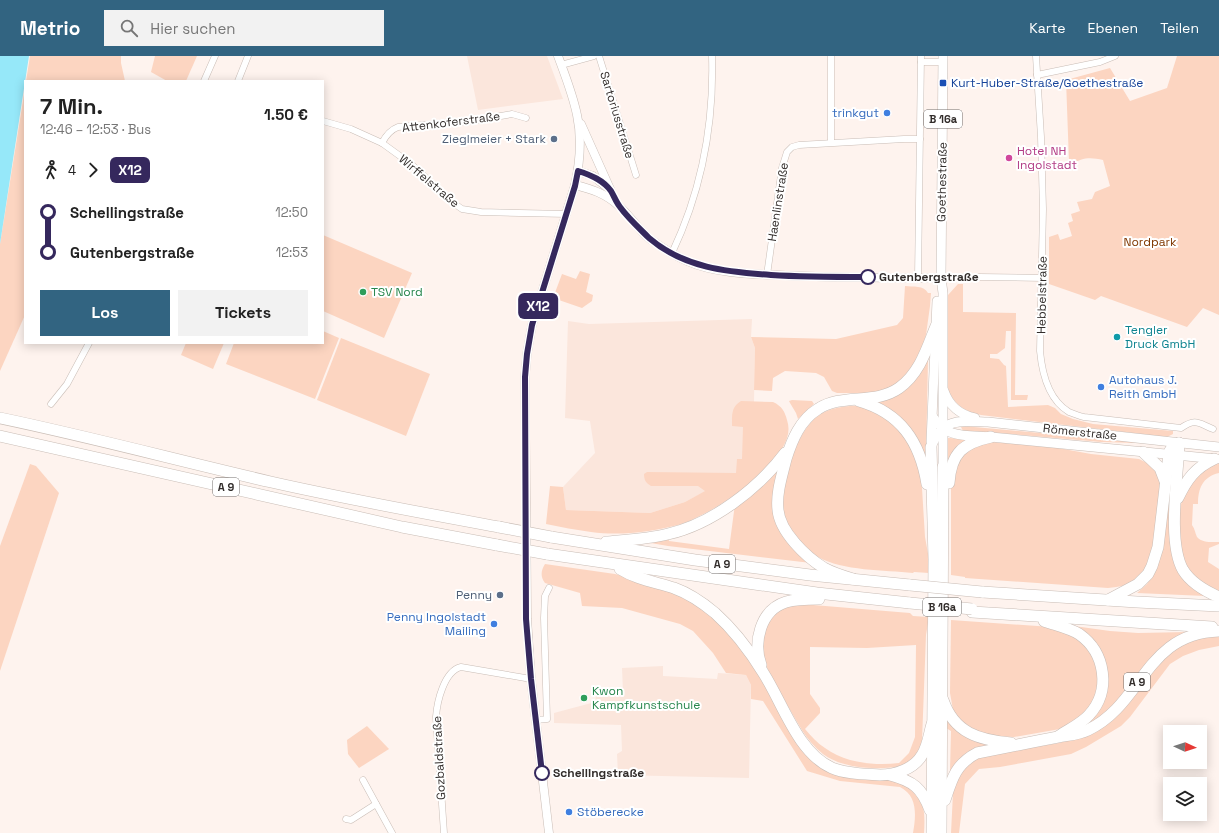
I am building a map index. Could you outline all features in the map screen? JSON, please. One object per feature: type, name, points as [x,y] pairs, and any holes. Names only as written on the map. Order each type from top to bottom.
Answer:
[{"type":"highway","name":"A 9","points":[[592,544],[669,534],[708,518],[726,508],[772,470],[789,448],[805,420],[817,410],[830,403],[857,400],[886,394],[906,383],[919,366],[936,326]]},
{"type":"highway","name":"A 9","points":[[857,400],[873,405],[888,413],[902,425],[908,434],[922,462],[927,482],[934,530]]},
{"type":"highway","name":"A 9","points":[[0,418],[53,429],[363,502],[592,544],[703,561],[910,585],[982,592],[1219,606]]},
{"type":"highway","name":"A 9","points":[[0,436],[402,527],[497,545],[596,562],[910,605]]},
{"type":"highway","points":[[943,521],[950,468],[954,458],[967,445],[980,439],[991,437]]},
{"type":"highway","points":[[1179,443],[1170,450],[1174,455],[1176,504],[1175,545],[1178,558],[1183,569],[1196,584],[1209,593],[1219,597]]},
{"type":"highway","name":"B 16a","points":[[931,447],[934,530],[932,724],[937,815],[941,833]]},
{"type":"highway","name":"A 9","points":[[789,448],[778,494],[778,510],[783,525],[798,547],[813,560],[825,569],[853,579]]},
{"type":"highway","points":[[1144,452],[1160,468],[1165,482]]},
{"type":"highway","points":[[1107,600],[1138,584],[1148,574],[1158,548],[1165,482],[1174,455]]},
{"type":"highway","points":[[1176,504],[1190,476],[1203,465],[1217,459]]},
{"type":"highway","name":"B 16a","points":[[932,833],[937,815],[941,694],[943,467]]},
{"type":"highway","name":"A 9","points":[[596,562],[620,569],[832,598],[1028,616],[1219,628]]},
{"type":"highway","name":"A 9","points":[[620,569],[630,576],[675,588],[705,605],[730,627],[764,673],[801,740],[819,760],[838,770],[888,775],[902,778],[915,785],[937,815]]},
{"type":"highway","name":"A 9","points":[[764,673],[759,660],[759,631],[766,618],[774,609],[784,603],[797,600],[832,598]]},
{"type":"highway","name":"A 9","points":[[972,611],[1219,624]]},
{"type":"highway","name":"A 9","points":[[1028,616],[1073,631],[1080,635],[1093,648],[1098,657],[1103,674],[1102,689],[1097,704],[1089,716],[1058,737]]},
{"type":"highway","name":"A 9","points":[[937,815],[954,774],[967,759],[977,753],[1058,737],[1076,735],[1088,730],[1112,713],[1122,703],[1150,666],[1171,646],[1189,636],[1219,632]]},
{"type":"highway","name":"A 9","points":[[941,694],[950,716],[961,729],[977,737],[1020,744]]},
{"type":"highway","name":"A 9","points":[[888,775],[902,771],[923,755],[932,724]]},
{"type":"main road","name":"Goethestraße","points":[[941,278],[943,59]]},
{"type":"main road","name":"B 16a","points":[[931,447],[937,291],[941,278]]},
{"type":"main road","name":"B 16a","points":[[941,278],[943,293],[943,467]]},
{"type":"main road","points":[[943,388],[946,397],[960,412],[970,417],[988,422]]},
{"type":"main road","points":[[931,447],[934,439],[942,429],[938,426],[933,417]]},
{"type":"main road","name":"Römerstraße","points":[[942,429],[949,424],[961,422],[988,422],[1219,447]]},
{"type":"main road","name":"Römerstraße","points":[[942,429],[957,434],[1217,459]]},
{"type":"street","points":[[204,80],[215,56]]},
{"type":"street","points":[[238,80],[248,56]]},
{"type":"street","points":[[558,56],[578,116],[619,206],[636,226],[650,239],[672,253],[689,262],[704,267],[767,275],[808,277],[966,278]]},
{"type":"street","points":[[561,65],[594,56]]},
{"type":"street","name":"Sartoriusstraße","points":[[599,56],[636,174]]},
{"type":"street","points":[[672,253],[684,227],[695,195],[706,145],[712,90],[712,56]]},
{"type":"street","points":[[831,56],[831,142]]},
{"type":"street","name":"Hebbelstraße","points":[[1036,56],[1042,177],[1043,278],[1040,351],[1048,385],[1057,401],[1069,412],[1084,417],[1181,428],[1194,421],[1214,429]]},
{"type":"street","points":[[1037,74],[1092,64],[1115,56]]},
{"type":"street","name":"Goethestraße","points":[[918,278],[921,59],[943,59]]},
{"type":"street","name":"Attenkoferstraße","points":[[382,143],[389,132],[398,127],[473,121],[512,114],[526,118]]},
{"type":"street","points":[[549,833],[531,679],[526,597],[525,377],[532,325],[575,186],[578,171],[580,140],[578,116]]},
{"type":"street","name":"Wirffelstraße","points":[[324,121],[351,129],[382,143],[411,164],[452,202],[462,209],[481,212],[567,214]]},
{"type":"street","name":"Haenlinstraße","points":[[767,275],[782,168],[787,152],[792,147],[831,142],[920,139]]},
{"type":"street","points":[[578,171],[593,176],[611,191]]},
{"type":"street","points":[[575,186],[591,189],[605,196],[619,206]]},
{"type":"street","points":[[979,278],[1043,278]]},
{"type":"street","points":[[51,404],[67,384],[88,344]]},
{"type":"street","points":[[1179,443],[1181,428]]},
{"type":"street","points":[[536,720],[548,719],[544,618],[545,596],[549,588]]},
{"type":"street","name":"Gozbaldstraße","points":[[444,833],[436,717],[438,700],[447,679],[456,668],[461,667],[531,679]]},
{"type":"street","points":[[363,780],[392,833]]},
{"type":"street","points":[[346,819],[350,820],[376,804]]},
{"type":"shaded area","points":[[467,56],[547,56],[563,99],[478,110]]},
{"type":"shaded area","points":[[752,319],[751,337],[755,348],[754,402],[740,473],[685,502],[650,513],[566,510],[563,487],[595,453],[590,421],[565,418],[568,321],[589,324]]},
{"type":"shaded area","points":[[663,666],[663,676],[717,679],[718,673],[746,675],[751,685],[749,778],[618,775],[617,754],[622,751],[621,725],[554,723],[554,713],[595,702],[596,695],[623,692],[622,668]]},
{"type":"green space","points":[[30,56],[121,56],[125,80],[26,80]]},
{"type":"green space","points":[[155,56],[197,56],[186,80],[165,80],[151,72]]},
{"type":"green space","name":"Nordpark","points":[[1177,56],[1219,56],[1219,315],[1203,308],[1187,327],[1101,296],[1095,300],[1049,284],[1049,237],[1058,234],[1060,240],[1072,236],[1068,223],[1073,221],[1071,214],[1080,211],[1077,202],[1092,199],[1095,192],[1110,186],[1103,160],[1087,158],[1079,160],[1071,165],[1069,162],[1066,80],[1110,68],[1130,101],[1167,88]]},
{"type":"green space","points":[[24,94],[24,317],[0,371],[0,244]]},
{"type":"green space","name":"TSV Nord","points":[[324,235],[412,273],[384,338],[324,311]]},
{"type":"green space","points":[[580,271],[590,274],[586,292],[593,295],[592,301],[582,308],[553,298],[562,274],[576,279]]},
{"type":"green space","points":[[958,284],[963,284],[963,312],[1016,313],[1015,395],[1028,395],[1027,400],[1011,400],[1011,331],[1006,331],[1005,348],[997,354],[990,354],[990,358],[999,359],[1006,366],[1008,407],[1048,405],[1055,408],[1061,414],[1093,424],[1173,431],[1173,434],[1167,437],[981,415],[964,409],[955,402],[947,386],[948,295]]},
{"type":"green space","points":[[905,286],[921,288],[926,290],[928,293],[931,293],[930,306],[926,335],[918,360],[897,385],[875,393],[837,393],[832,391],[824,377],[816,373],[785,371],[773,378],[772,391],[754,390],[755,348],[751,337],[836,339],[897,325],[903,318]]},
{"type":"green space","points":[[324,331],[339,338],[315,399],[226,364],[234,344],[324,344]]},
{"type":"green space","points":[[341,338],[430,374],[406,436],[317,400]]},
{"type":"green space","points":[[186,344],[224,344],[213,369],[181,355]]},
{"type":"green space","points":[[928,359],[926,459],[877,403],[876,399]]},
{"type":"green space","points":[[741,401],[773,402],[779,405],[786,417],[788,434],[781,451],[770,465],[756,478],[724,502],[692,520],[657,530],[613,534],[546,524],[550,486],[563,487],[566,510],[650,513],[685,502],[705,491],[698,486],[651,486],[644,478],[644,474],[647,472],[736,473],[737,459],[742,459],[743,427],[732,426],[732,415],[735,406]]},
{"type":"green space","points":[[789,401],[812,401],[814,404],[798,419]]},
{"type":"green space","points":[[859,406],[877,411],[906,436],[919,468],[922,488],[925,537],[929,559],[929,573],[864,569],[828,562],[808,550],[798,540],[787,523],[783,507],[785,480],[800,439],[807,427],[822,413],[840,407]]},
{"type":"green space","points":[[961,427],[1138,443],[1101,442],[963,431]]},
{"type":"green space","points":[[948,438],[968,439],[947,461]]},
{"type":"green space","points":[[991,442],[1047,446],[1091,454],[1139,459],[1147,463],[1156,471],[1160,480],[1153,546],[1150,559],[1140,578],[1125,585],[1108,588],[965,578],[951,575],[952,478],[957,463],[969,449]]},
{"type":"green space","points":[[1219,463],[1219,473],[1209,477],[1202,484],[1198,504],[1193,504],[1192,525],[1199,539],[1207,542],[1219,542],[1219,544],[1209,548],[1208,562],[1219,569],[1219,592],[1198,580],[1185,567],[1182,561],[1179,521],[1180,508],[1189,484],[1206,468]]},
{"type":"green space","points":[[30,464],[36,466],[59,493],[0,671],[0,546]]},
{"type":"green space","points":[[781,466],[774,501],[811,563],[668,546],[639,541],[669,536],[669,541],[729,549],[735,504]]},
{"type":"green space","points":[[1171,477],[1173,550],[1205,596],[1137,593],[1147,584],[1155,572]]},
{"type":"green space","points":[[545,564],[615,574],[642,581],[685,596],[730,631],[814,762],[868,772],[909,785],[915,789],[923,804],[924,833],[913,833],[915,813],[913,801],[906,791],[900,787],[840,781],[807,771],[763,701],[751,699],[751,685],[746,675],[726,673],[713,653],[693,631],[680,624],[622,608],[582,606],[580,593],[545,583],[542,578],[542,574]]},
{"type":"green space","points":[[801,604],[910,613],[913,616],[929,617],[926,635],[922,741],[920,748],[913,759],[904,765],[884,768],[852,766],[829,758],[817,749],[807,737],[773,680],[763,655],[763,642],[766,626],[774,615],[786,607]],"holes":[[[916,645],[915,737],[909,753],[899,763],[890,764],[870,764],[851,760],[833,753],[819,744],[805,729],[820,713],[820,708],[810,694],[810,647],[867,648]]]},
{"type":"green space","points":[[951,620],[1052,627],[1066,631],[1087,645],[1099,674],[1096,699],[1084,715],[1067,726],[1060,729],[1014,737],[991,736],[983,734],[960,722],[953,710],[950,693]]},
{"type":"green space","points":[[1074,626],[1138,633],[1188,632],[1099,720],[1082,725],[1106,671]]},
{"type":"green space","points":[[1219,635],[1219,646],[1199,650],[1183,656],[1170,664],[1130,717],[1121,726],[1086,747],[1071,754],[1000,767],[979,769],[965,784],[959,833],[951,833],[955,779],[964,766],[985,755],[1059,743],[1089,734],[1162,657],[1190,639]]},
{"type":"green space","points":[[946,715],[998,743],[950,771],[951,731],[946,728]]},
{"type":"green space","points":[[367,726],[389,749],[359,768],[348,754],[347,740]]},
{"type":"water","points":[[0,56],[29,56],[25,80],[24,80],[24,88],[0,244]]},
{"type":"tunnel","points":[[966,277],[979,277]]},
{"type":"bus line","name":"X12","points":[[542,773],[531,679],[526,619],[525,377],[532,325],[575,186],[578,171],[593,176],[611,191],[619,206],[636,226],[650,239],[664,249],[689,262],[704,267],[748,273],[808,277],[868,277]]},
{"type":"place","name":"Kurt-Huber-Straße/Goethestraße","points":[[943,83]]},
{"type":"place","name":"trinkgut","points":[[887,113]]},
{"type":"place","name":"Zieglmeier + Stark","points":[[554,139]]},
{"type":"place","name":"Hotel NH Ingolstadt","points":[[1009,158]]},
{"type":"place","name":"Gutenbergstraße","points":[[868,277]]},
{"type":"place","name":"TSV Nord","points":[[363,292]]},
{"type":"place","name":"Tengler Druck GmbH","points":[[1117,337]]},
{"type":"place","name":"Autohaus J. Reith GmbH","points":[[1101,387]]},
{"type":"place","name":"Penny","points":[[500,595]]},
{"type":"place","name":"Penny Ingolstadt Mailing","points":[[494,624]]},
{"type":"place","name":"Kwon Kampfkunstschule","points":[[584,698]]},
{"type":"place","name":"Schellingstraße","points":[[542,773]]},
{"type":"place","name":"Stöberecke","points":[[569,812]]}]
